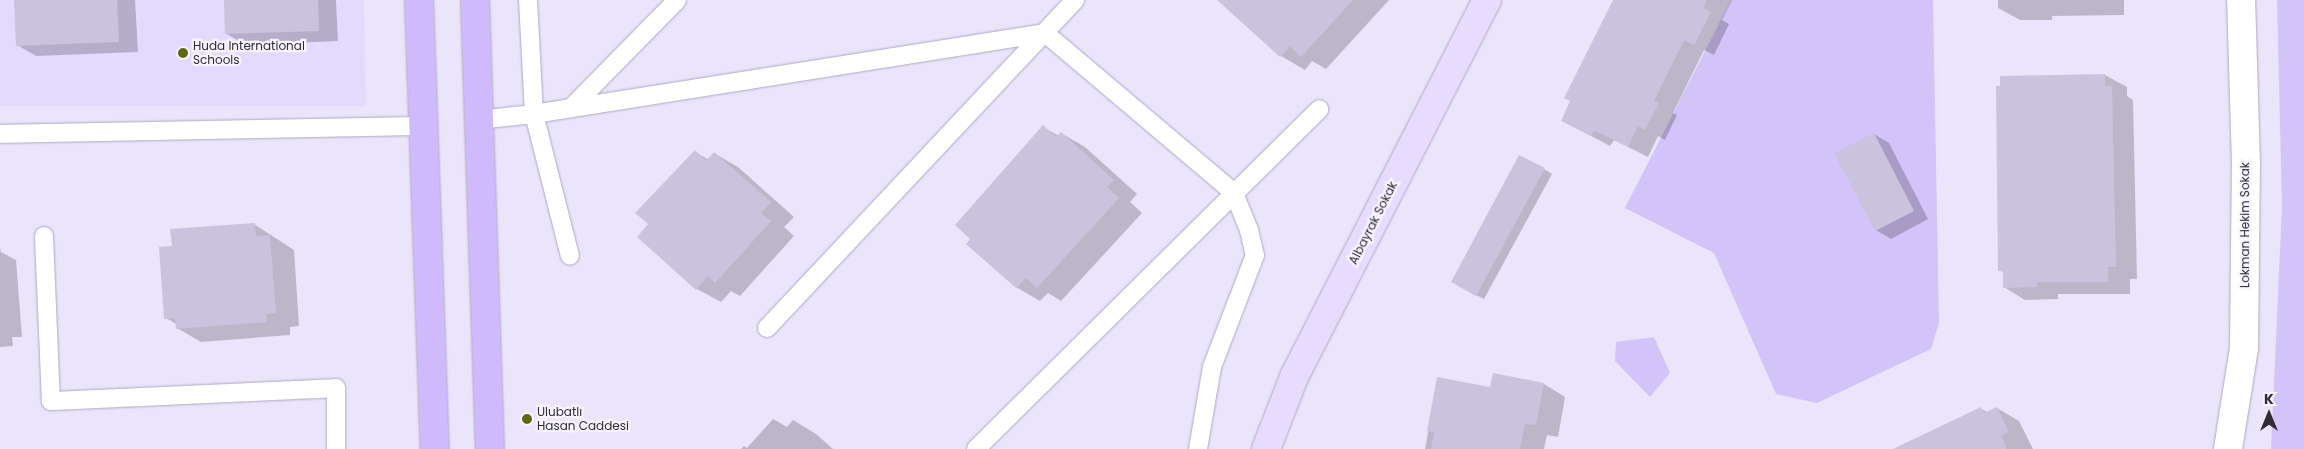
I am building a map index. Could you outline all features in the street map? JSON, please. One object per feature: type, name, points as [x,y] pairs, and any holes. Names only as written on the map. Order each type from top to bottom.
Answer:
[{"type":"main road","points":[[419,0],[422,126],[431,291],[435,449]]},
{"type":"main road","points":[[475,0],[490,449]]},
{"type":"street","name":"Albayrak Sokak","points":[[1266,449],[1294,377],[1487,0]]},
{"type":"street","name":"Lokman Hekim Sokak","points":[[2228,449],[2244,348],[2246,165],[2241,0]]},
{"type":"lane","points":[[528,0],[534,114],[570,256]]},
{"type":"lane","points":[[571,108],[677,0]]},
{"type":"lane","points":[[768,328],[1075,0]]},
{"type":"lane","points":[[478,120],[534,114],[1045,33],[1234,193],[1249,230],[1255,255],[1212,367],[1198,449]]},
{"type":"lane","points":[[976,449],[1319,109]]},
{"type":"lane","points":[[0,134],[422,126]]},
{"type":"lane","points":[[44,236],[51,401],[336,388],[336,449]]},
{"type":"shaded area","name":"Huda International Schools","points":[[0,0],[364,0],[366,106],[0,106]]},
{"type":"shaded area","points":[[1731,0],[1933,0],[1939,323],[1931,349],[1817,403],[1776,394],[1714,253],[1625,208]]},
{"type":"shaded area","points":[[2277,0],[2304,0],[2304,449],[2271,449],[2282,206]]},
{"type":"shaded area","points":[[1654,337],[1670,373],[1650,397],[1615,361],[1616,342]]},
{"type":"building","points":[[14,0],[117,0],[119,42],[16,46]]},
{"type":"building","points":[[224,0],[318,0],[319,31],[225,34]]},
{"type":"building","points":[[1217,0],[1353,0],[1301,57],[1290,46],[1280,57]]},
{"type":"building","points":[[1613,0],[1707,0],[1703,8],[1711,12],[1694,45],[1684,40],[1654,101],[1659,103],[1645,130],[1638,126],[1628,147],[1594,130],[1591,136],[1561,121],[1570,101],[1564,98]]},
{"type":"building","points":[[2105,74],[2105,86],[2112,86],[2116,267],[2108,267],[2108,282],[2037,282],[2037,287],[2003,288],[2003,271],[1998,271],[1996,86],[2000,86],[2000,76]]},
{"type":"building","points":[[1043,125],[1056,137],[1061,132],[1114,180],[1107,187],[1119,198],[1037,288],[1026,278],[1016,288],[966,244],[970,239],[955,225]]},
{"type":"building","points":[[1874,133],[1914,211],[1875,231],[1834,153]]},
{"type":"building","points":[[695,150],[706,161],[714,152],[771,202],[761,213],[771,221],[715,283],[708,276],[696,290],[637,237],[648,224],[635,213]]},
{"type":"building","points":[[1519,155],[1545,168],[1476,296],[1451,282]]},
{"type":"building","points":[[255,223],[256,236],[270,235],[276,313],[266,314],[267,322],[176,329],[175,318],[164,319],[159,247],[172,246],[170,229]]},
{"type":"building","points":[[1493,373],[1544,383],[1536,425],[1525,424],[1520,449],[1431,449],[1434,432],[1427,431],[1437,377],[1490,387]]},
{"type":"building","points":[[1981,407],[1984,413],[1997,407],[2009,432],[2001,436],[2007,449],[1893,449]]},
{"type":"place","name":"Huda International Schools","points":[[183,53]]},
{"type":"place","name":"Ulubatlı Hasan Caddesi","points":[[527,419]]}]
